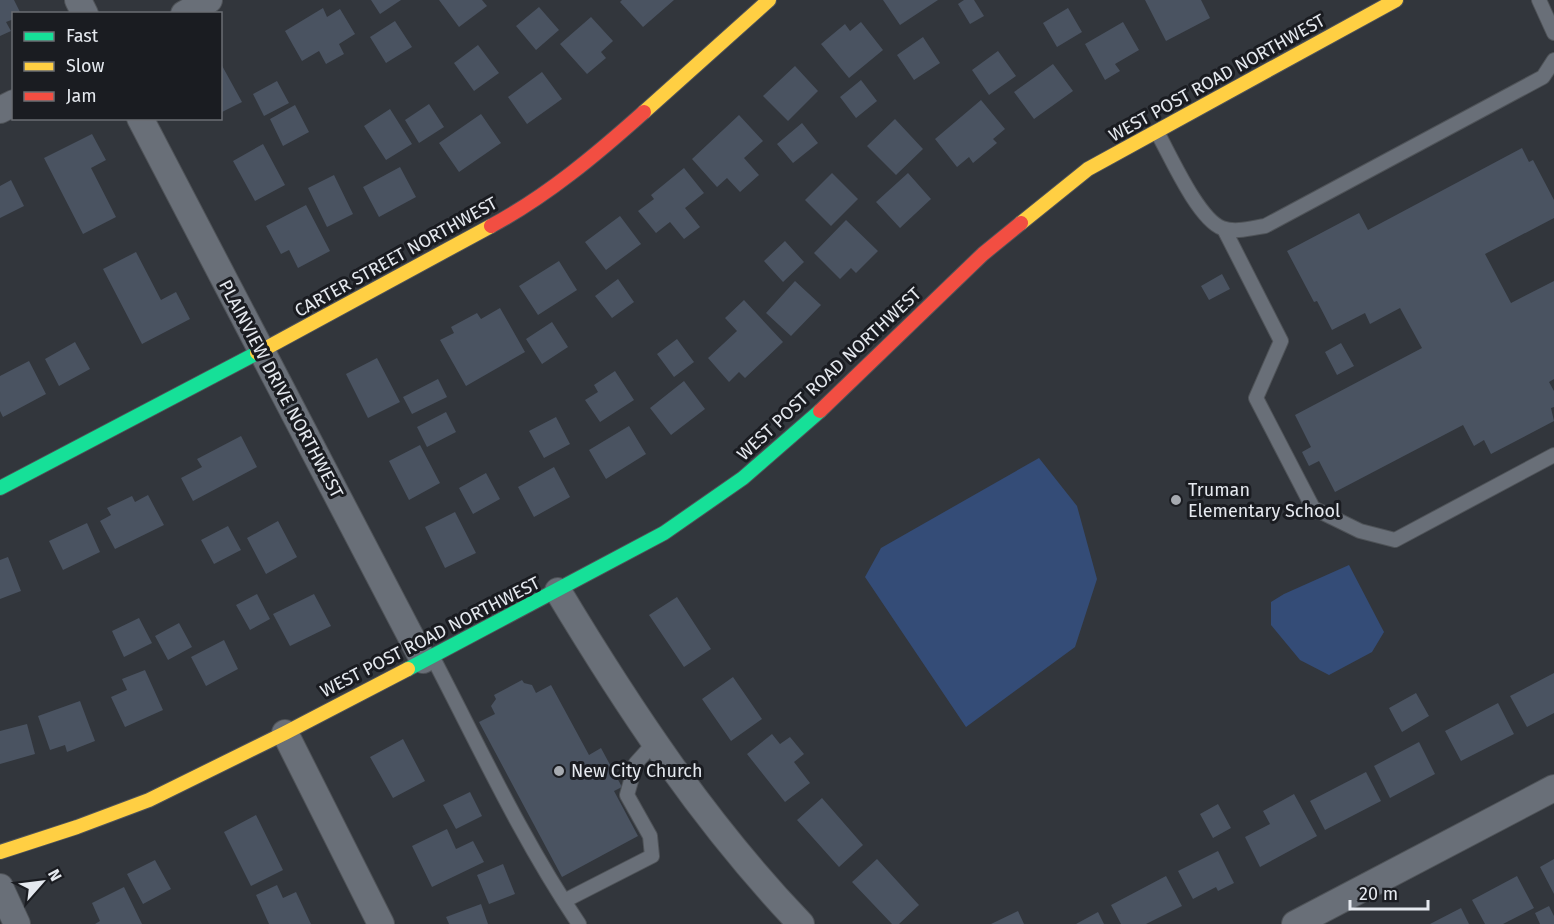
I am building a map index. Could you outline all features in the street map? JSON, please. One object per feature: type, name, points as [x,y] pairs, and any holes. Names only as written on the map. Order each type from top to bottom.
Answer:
[{"type":"street","points":[[188,12],[209,0]]},
{"type":"street","name":"CARTER STREET NORTHWEST","points":[[0,488],[261,351],[524,208],[619,134],[769,0]]},
{"type":"street","name":"WEST POST ROAD NORTHWEST","points":[[0,852],[149,800],[285,733],[558,591],[664,533],[743,477],[825,407],[983,254],[1088,169],[1396,0]]},
{"type":"street","name":"PLAINVIEW DRIVE NORTHWEST","points":[[141,120],[261,351],[427,658]]},
{"type":"street","points":[[558,591],[617,688],[684,785],[759,879],[801,924]]},
{"type":"street","points":[[285,733],[381,924]]},
{"type":"street","points":[[1295,924],[1554,788]]},
{"type":"street","points":[[0,887],[17,924]]},
{"type":"lane","points":[[1539,0],[1554,33]]},
{"type":"lane","points":[[1157,132],[1200,209],[1211,222],[1224,229],[1243,230],[1265,226],[1543,77],[1554,60]]},
{"type":"lane","points":[[1224,229],[1281,341],[1256,398],[1313,508],[1360,531],[1395,540],[1554,455]]},
{"type":"lane","points":[[427,658],[521,827],[579,924]]},
{"type":"lane","points":[[564,901],[652,856],[650,836],[627,795],[636,763],[654,743]]},
{"type":"shaded area","points":[[1039,458],[1077,506],[1097,579],[1075,647],[966,727],[865,577],[881,548]]},
{"type":"shaded area","points":[[1349,565],[1384,632],[1372,652],[1329,675],[1300,660],[1271,625],[1271,602]]},
{"type":"building","points":[[0,0],[14,0],[20,12],[12,12],[12,20],[6,22],[11,31],[0,36]]},
{"type":"building","points":[[371,0],[401,0],[380,14]]},
{"type":"building","points":[[439,0],[482,0],[487,6],[459,27]]},
{"type":"building","points":[[622,0],[674,0],[643,27],[620,2]]},
{"type":"building","points":[[883,0],[938,0],[900,25]]},
{"type":"building","points":[[964,0],[974,0],[984,16],[970,24],[958,4]]},
{"type":"building","points":[[1145,0],[1201,0],[1210,18],[1166,41]]},
{"type":"building","points":[[539,7],[559,30],[536,50],[516,26]]},
{"type":"building","points":[[323,8],[327,17],[340,9],[355,34],[339,44],[344,54],[326,64],[319,51],[302,61],[285,31]]},
{"type":"building","points":[[1068,8],[1082,32],[1057,47],[1043,23]]},
{"type":"building","points":[[591,17],[613,41],[601,52],[606,58],[587,74],[560,44]]},
{"type":"building","points":[[395,21],[412,47],[386,63],[370,37]]},
{"type":"building","points":[[861,22],[883,50],[849,78],[821,44],[845,24],[850,31]]},
{"type":"building","points":[[1123,22],[1139,50],[1115,64],[1120,71],[1105,80],[1085,44]]},
{"type":"building","points":[[923,37],[940,63],[914,80],[897,55]]},
{"type":"building","points":[[478,45],[499,73],[474,91],[454,63]]},
{"type":"building","points":[[998,51],[1016,76],[989,95],[972,70]]},
{"type":"building","points":[[1053,64],[1073,91],[1034,119],[1014,92]]},
{"type":"building","points":[[222,66],[242,102],[222,112]]},
{"type":"building","points":[[795,66],[818,91],[788,121],[763,96]]},
{"type":"building","points":[[542,72],[562,99],[527,124],[508,97]]},
{"type":"building","points":[[861,80],[877,101],[856,118],[840,97]]},
{"type":"building","points":[[277,81],[289,103],[264,116],[253,94]]},
{"type":"building","points":[[981,100],[1005,129],[993,139],[997,143],[973,163],[969,157],[957,167],[935,139]]},
{"type":"building","points":[[429,104],[444,127],[419,143],[405,120]]},
{"type":"building","points":[[295,105],[309,132],[283,146],[270,119]]},
{"type":"building","points":[[390,109],[412,144],[386,160],[364,126]]},
{"type":"building","points":[[481,114],[501,143],[459,172],[439,143]]},
{"type":"building","points":[[739,115],[763,141],[744,158],[759,175],[740,192],[727,178],[717,187],[692,159]]},
{"type":"building","points":[[895,119],[923,149],[896,175],[867,146]]},
{"type":"building","points":[[802,123],[818,143],[793,163],[777,144]]},
{"type":"building","points":[[92,134],[106,160],[91,168],[116,217],[83,234],[44,158]]},
{"type":"building","points":[[263,144],[285,185],[255,201],[233,161]]},
{"type":"building","points":[[1522,148],[1529,162],[1533,160],[1554,200],[1554,218],[1485,254],[1511,303],[1554,281],[1554,379],[1549,382],[1554,391],[1554,407],[1551,408],[1554,421],[1491,454],[1484,440],[1474,446],[1463,425],[1335,492],[1319,461],[1309,466],[1302,452],[1311,447],[1295,415],[1422,348],[1400,308],[1370,324],[1365,313],[1332,330],[1287,251],[1359,213],[1368,230]]},
{"type":"building","points":[[400,167],[416,197],[379,217],[363,187]]},
{"type":"building","points":[[684,168],[704,193],[685,208],[700,227],[684,239],[670,222],[656,233],[638,211],[654,199],[651,195]]},
{"type":"building","points":[[832,173],[858,199],[831,226],[805,200]]},
{"type":"building","points":[[908,173],[931,199],[900,228],[876,202]]},
{"type":"building","points":[[334,175],[353,214],[327,227],[308,188]]},
{"type":"building","points":[[11,180],[24,206],[0,218],[0,186]]},
{"type":"building","points":[[306,205],[330,251],[298,268],[289,250],[281,254],[266,226]]},
{"type":"building","points":[[620,216],[641,244],[606,270],[585,242]]},
{"type":"building","points":[[846,220],[878,251],[856,273],[851,268],[840,279],[814,253]]},
{"type":"building","points":[[785,241],[804,262],[783,282],[764,261]]},
{"type":"building","points":[[136,252],[161,300],[176,292],[190,319],[142,344],[103,269]]},
{"type":"building","points":[[559,261],[577,290],[538,315],[519,286]]},
{"type":"building","points":[[1222,274],[1230,289],[1209,300],[1201,286]]},
{"type":"building","points":[[618,279],[634,302],[612,318],[595,296]]},
{"type":"building","points":[[795,281],[821,305],[791,336],[766,313]]},
{"type":"building","points":[[744,300],[783,342],[745,378],[739,372],[729,382],[708,358],[737,331],[725,318]]},
{"type":"building","points":[[500,308],[525,352],[466,386],[440,340],[454,333],[451,327],[477,313],[481,319]]},
{"type":"building","points":[[552,322],[568,347],[542,364],[526,339]]},
{"type":"building","points":[[677,339],[694,362],[674,377],[657,354]]},
{"type":"building","points":[[75,342],[90,369],[59,386],[45,359]]},
{"type":"building","points":[[1341,343],[1354,366],[1337,375],[1325,352]]},
{"type":"building","points":[[377,358],[400,402],[368,418],[346,374]]},
{"type":"building","points":[[29,361],[46,394],[3,417],[0,411],[0,376]]},
{"type":"building","points":[[615,371],[634,400],[600,422],[585,400],[598,392],[594,385]]},
{"type":"building","points":[[438,379],[447,397],[412,414],[403,397]]},
{"type":"building","points":[[684,381],[705,409],[671,435],[650,408]]},
{"type":"building","points":[[446,412],[456,432],[427,447],[417,427]]},
{"type":"building","points":[[556,417],[570,444],[544,458],[529,431]]},
{"type":"building","points":[[629,426],[646,454],[606,479],[589,450]]},
{"type":"building","points":[[241,436],[257,467],[193,501],[181,478],[202,467],[197,459]]},
{"type":"building","points":[[420,445],[440,483],[409,500],[389,461]]},
{"type":"building","points":[[554,467],[570,497],[534,517],[518,487]]},
{"type":"building","points":[[486,473],[500,499],[473,514],[459,488]]},
{"type":"building","points":[[148,495],[164,525],[115,549],[100,521],[111,515],[107,508],[132,496],[135,502]]},
{"type":"building","points":[[455,512],[476,553],[445,568],[425,527]]},
{"type":"building","points":[[278,521],[297,557],[266,574],[247,538]]},
{"type":"building","points":[[87,523],[100,552],[63,570],[49,541]]},
{"type":"building","points":[[228,526],[241,550],[214,564],[201,540]]},
{"type":"building","points":[[8,557],[21,591],[0,599],[0,560]]},
{"type":"building","points":[[257,594],[270,619],[250,630],[236,605]]},
{"type":"building","points":[[314,594],[331,626],[290,646],[273,614]]},
{"type":"building","points":[[677,597],[711,649],[684,667],[649,615]]},
{"type":"building","points":[[139,618],[152,643],[124,657],[112,631]]},
{"type":"building","points":[[179,623],[192,647],[168,660],[155,636]]},
{"type":"building","points":[[224,640],[238,669],[206,686],[191,657]]},
{"type":"building","points":[[145,670],[163,710],[125,727],[111,697],[127,690],[122,679]]},
{"type":"building","points":[[1554,673],[1554,713],[1527,727],[1510,696]]},
{"type":"building","points":[[733,677],[762,719],[731,741],[702,699]]},
{"type":"building","name":"New City Church","points":[[522,680],[532,685],[536,693],[551,685],[589,755],[601,748],[622,787],[614,791],[638,836],[562,877],[479,722],[495,714],[491,706],[496,699],[494,695]]},
{"type":"building","points":[[1416,693],[1429,716],[1402,732],[1389,708]]},
{"type":"building","points":[[80,701],[95,741],[67,752],[65,745],[50,750],[38,716]]},
{"type":"building","points":[[1498,703],[1514,734],[1461,761],[1445,731]]},
{"type":"building","points":[[27,724],[35,754],[0,764],[0,731]]},
{"type":"building","points":[[772,734],[780,744],[790,737],[804,754],[794,762],[810,783],[785,802],[747,754]]},
{"type":"building","points":[[403,739],[425,781],[393,798],[370,757]]},
{"type":"building","points":[[1419,742],[1435,774],[1390,798],[1374,766]]},
{"type":"building","points":[[1366,772],[1381,801],[1325,830],[1310,801]]},
{"type":"building","points":[[470,792],[482,816],[456,829],[443,805]]},
{"type":"building","points":[[1294,794],[1317,836],[1260,867],[1245,837],[1270,824],[1263,811]]},
{"type":"building","points":[[822,798],[863,845],[839,867],[797,820]]},
{"type":"building","points":[[1218,804],[1231,828],[1213,838],[1200,814]]},
{"type":"building","points":[[256,815],[283,870],[251,886],[224,832]]},
{"type":"building","points":[[447,829],[456,849],[473,841],[484,862],[432,887],[412,846]]},
{"type":"building","points":[[1218,851],[1234,883],[1218,891],[1216,887],[1193,899],[1178,871]]},
{"type":"building","points":[[877,859],[919,905],[899,924],[892,924],[852,882]]},
{"type":"building","points":[[1554,859],[1554,894],[1540,867]]},
{"type":"building","points":[[155,860],[171,889],[143,904],[127,874]]},
{"type":"building","points":[[503,864],[515,894],[489,904],[477,875]]},
{"type":"building","points":[[1166,876],[1182,906],[1146,924],[1121,924],[1111,905]]},
{"type":"building","points":[[1517,876],[1534,908],[1503,924],[1485,924],[1472,900]]},
{"type":"building","points":[[277,885],[283,898],[296,892],[311,924],[269,924],[256,895]]},
{"type":"building","points":[[124,887],[142,924],[95,924],[100,921],[92,903]]},
{"type":"building","points":[[481,904],[488,924],[449,924],[446,917]]},
{"type":"building","points":[[1549,906],[1554,916],[1554,924],[1540,924],[1535,913]]},
{"type":"building","points":[[1461,908],[1469,924],[1430,924]]},
{"type":"building","points":[[1018,911],[1024,924],[991,924]]},
{"type":"building","points":[[1098,912],[1104,924],[1076,924]]},
{"type":"traffic: fast","points":[[0,488],[257,353]]},
{"type":"traffic: fast","points":[[408,669],[664,533],[743,478],[820,411]]},
{"type":"traffic: slow","points":[[644,112],[769,0]]},
{"type":"traffic: slow","points":[[1021,223],[1088,169],[1396,0]]},
{"type":"traffic: slow","points":[[257,353],[491,226]]},
{"type":"traffic: slow","points":[[0,852],[149,800],[408,669]]},
{"type":"traffic: jam","points":[[491,226],[571,174],[644,112]]},
{"type":"traffic: jam","points":[[820,411],[983,254],[1021,223]]},
{"type":"place","name":"Truman Elementary School","points":[[1176,500]]},
{"type":"place","name":"New City Church","points":[[559,771]]}]
